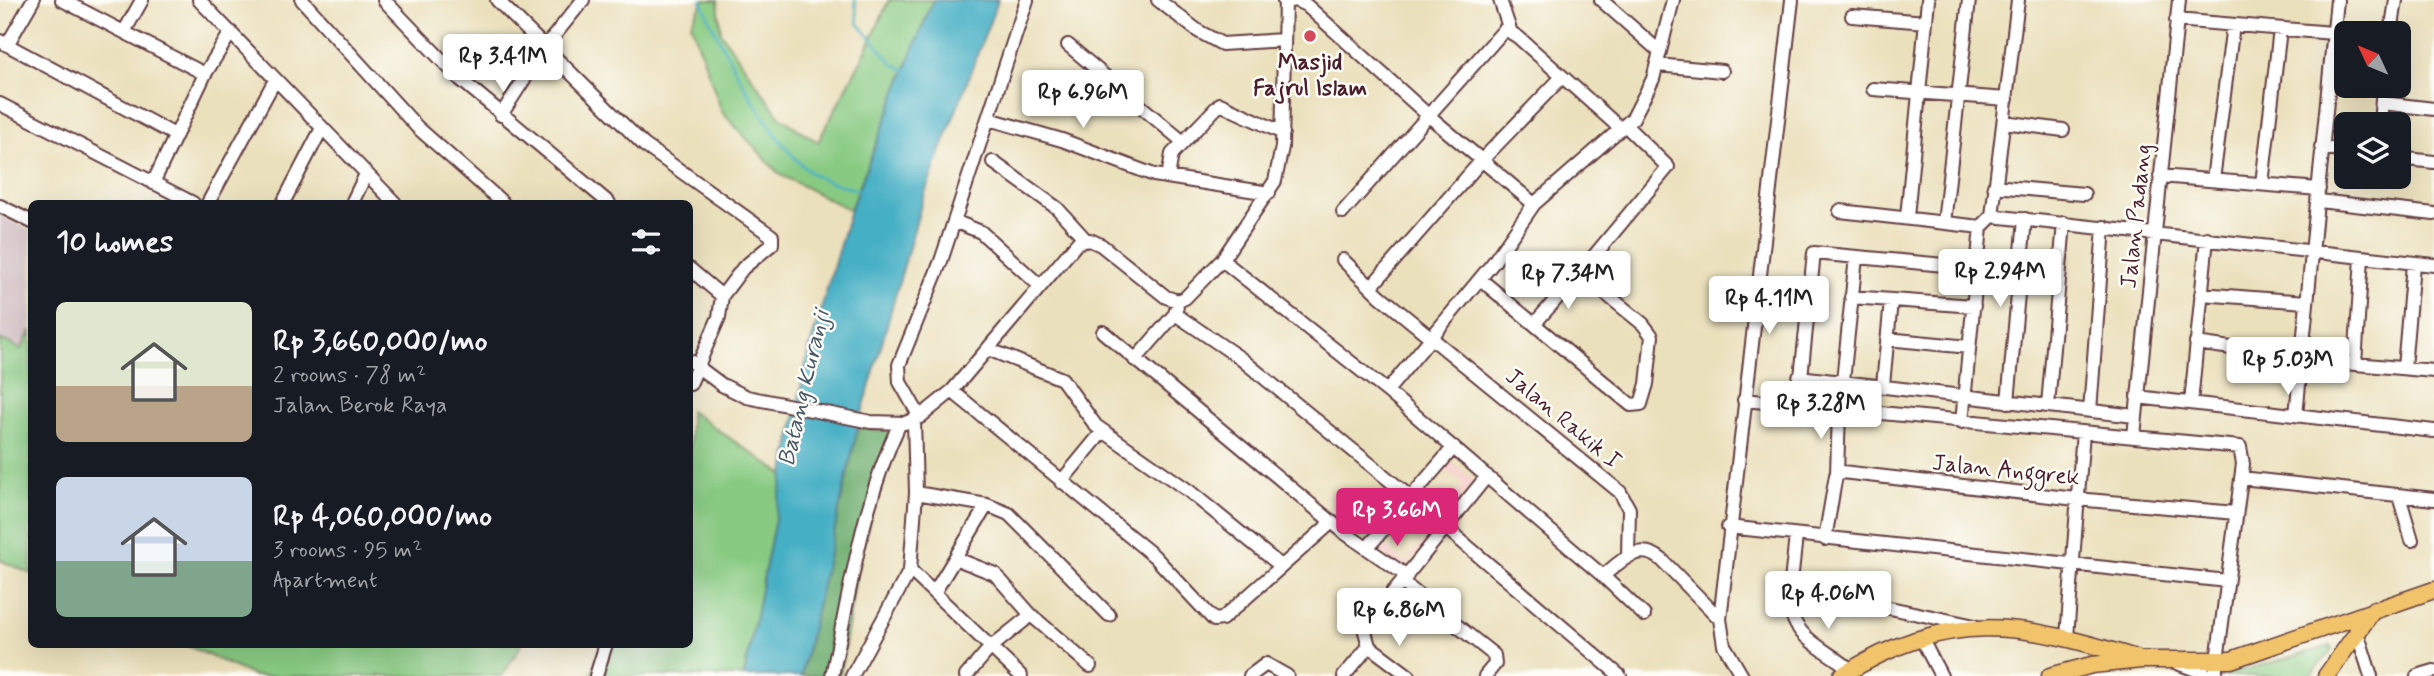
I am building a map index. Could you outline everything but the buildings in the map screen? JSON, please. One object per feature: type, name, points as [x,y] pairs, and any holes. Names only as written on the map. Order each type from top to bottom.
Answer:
[{"type":"main road","points":[[2326,676],[2355,626],[2374,610],[2434,590]]},
{"type":"main road","points":[[1846,673],[1922,638],[1975,626],[2067,637],[2141,660]]},
{"type":"main road","points":[[2050,676],[2092,665],[2141,660],[2170,661],[2215,671],[2257,654],[2355,626]]},
{"type":"main road","points":[[2092,665],[2095,646]]},
{"type":"street","points":[[33,0],[3,43],[175,135]]},
{"type":"street","points":[[124,32],[142,0]]},
{"type":"street","points":[[199,0],[392,200]]},
{"type":"street","points":[[384,0],[434,53],[501,115],[605,200]]},
{"type":"street","points":[[497,0],[644,145],[772,236],[772,244],[743,268],[722,296],[719,317],[693,362]]},
{"type":"street","points":[[501,115],[545,47],[583,0]]},
{"type":"street","points":[[852,676],[910,570],[916,493],[917,418],[900,382],[899,365],[930,292],[1027,0]]},
{"type":"street","points":[[1158,0],[1198,31],[1222,44],[1283,40]]},
{"type":"street","points":[[1500,0],[1510,30],[1668,167],[1535,323]]},
{"type":"street","points":[[1601,0],[1658,58],[1722,71]]},
{"type":"street","points":[[1387,391],[1480,279],[1534,204],[1636,113],[1658,58],[1673,0]]},
{"type":"street","points":[[1742,676],[1724,645],[1720,619],[1728,527],[1793,0]]},
{"type":"street","points":[[1907,217],[1928,0]]},
{"type":"street","points":[[1944,223],[1969,0]]},
{"type":"street","points":[[1962,422],[1982,227],[1992,216],[2018,0]]},
{"type":"street","name":"Jalan Padang","points":[[2134,436],[2179,0]]},
{"type":"street","points":[[2296,415],[2337,0]]},
{"type":"street","points":[[2393,21],[2396,0]]},
{"type":"street","points":[[66,1],[205,74]]},
{"type":"street","points":[[1135,360],[1177,308],[1222,260],[1269,193],[1279,166],[1283,133],[1284,1],[1306,5],[1429,116],[1534,204]]},
{"type":"street","points":[[310,3],[416,127],[500,200]]},
{"type":"street","points":[[1852,16],[1926,23]]},
{"type":"street","points":[[2176,20],[2333,33]]},
{"type":"street","points":[[2213,180],[2233,25]]},
{"type":"street","points":[[2262,184],[2280,29]]},
{"type":"street","points":[[1343,212],[1500,32],[1510,30]]},
{"type":"street","points":[[153,183],[205,74],[231,32]]},
{"type":"street","points":[[1068,45],[1182,141]]},
{"type":"street","points":[[1371,287],[1482,160],[1562,77]]},
{"type":"street","points":[[210,200],[275,80]]},
{"type":"street","points":[[1873,89],[2007,99]]},
{"type":"street","points":[[2381,112],[2382,98]]},
{"type":"street","points":[[2382,103],[2434,109],[2434,102]]},
{"type":"street","points":[[0,104],[187,200]]},
{"type":"street","points":[[1168,177],[1170,160],[1182,141],[1222,104],[1283,133]]},
{"type":"street","points":[[989,119],[1062,140],[1143,172],[1269,193]]},
{"type":"street","points":[[2004,122],[2063,130]]},
{"type":"street","points":[[285,200],[322,128]]},
{"type":"street","points":[[2321,147],[2334,149]]},
{"type":"street","points":[[2411,159],[2434,162]]},
{"type":"street","points":[[993,162],[1057,208],[1087,240],[1101,245],[1410,497]]},
{"type":"street","points":[[353,200],[366,174]]},
{"type":"street","points":[[2160,176],[2262,184],[2434,214]]},
{"type":"street","points":[[1994,186],[2084,194]]},
{"type":"street","points":[[0,206],[28,220]]},
{"type":"street","points":[[1840,211],[1982,227]]},
{"type":"street","points":[[1992,216],[2207,237],[2434,265]]},
{"type":"street","points":[[2008,402],[2025,219]]},
{"type":"street","points":[[954,221],[981,232],[1039,285]]},
{"type":"street","points":[[2048,405],[2064,223]]},
{"type":"street","points":[[2090,411],[2104,227]]},
{"type":"street","points":[[2191,403],[2207,237]]},
{"type":"street","points":[[693,365],[722,385],[747,397],[779,406],[899,425],[917,418],[952,391],[1074,244],[1087,240]]},
{"type":"street","points":[[1798,406],[1813,255],[1977,268]]},
{"type":"street","points":[[1843,381],[1856,257]]},
{"type":"street","points":[[2355,364],[2362,258]]},
{"type":"street","points":[[1222,260],[1454,447],[1644,615]]},
{"type":"street","name":"Jalan Rakik I","points":[[1343,260],[1371,287],[1620,492],[1629,509],[1628,555]]},
{"type":"street","points":[[2404,368],[2413,264]]},
{"type":"street","points":[[693,272],[722,296]]},
{"type":"street","points":[[1480,279],[1631,405],[1641,404],[1647,384],[1651,336],[1643,324],[1579,274]]},
{"type":"street","points":[[2201,294],[2306,302]]},
{"type":"street","points":[[1851,297],[1973,306]]},
{"type":"street","points":[[1884,385],[1891,301]]},
{"type":"street","points":[[1103,332],[1332,522],[1368,547],[1494,655],[1495,664],[1485,676]]},
{"type":"street","points":[[1887,339],[1969,347]]},
{"type":"street","points":[[2196,343],[2300,358],[2434,371]]},
{"type":"street","points":[[988,349],[1059,376],[1071,387],[1090,420],[1189,491],[1280,566]]},
{"type":"street","points":[[1799,377],[2135,416]]},
{"type":"street","points":[[952,391],[1154,556],[1214,620],[1222,619],[1332,522]]},
{"type":"street","points":[[2137,397],[2434,431]]},
{"type":"street","points":[[1744,400],[2240,447],[2243,451],[2241,478],[2215,671]]},
{"type":"street","points":[[1825,538],[1837,474],[1839,410]]},
{"type":"street","points":[[832,676],[869,500],[881,464],[899,425]]},
{"type":"street","points":[[1061,482],[1103,431]]},
{"type":"street","points":[[2067,637],[2083,432]]},
{"type":"street","points":[[1368,547],[1454,447]]},
{"type":"street","name":"Jalan Anggrek","points":[[1837,474],[1842,471],[2076,499],[2236,513]]},
{"type":"street","points":[[1409,676],[1369,646],[1364,632],[1366,625],[1488,476]]},
{"type":"street","points":[[2241,478],[2434,499]]},
{"type":"street","points":[[916,493],[987,505],[1009,514],[1028,530],[1109,615]]},
{"type":"street","points":[[2399,496],[2412,540]]},
{"type":"street","points":[[934,593],[957,559],[987,505]]},
{"type":"street","points":[[1728,527],[2227,581]]},
{"type":"street","points":[[1446,528],[1620,676]]},
{"type":"street","points":[[1796,536],[1789,600],[1791,618],[1797,629],[1846,673]]},
{"type":"street","points":[[1603,576],[1628,555],[1639,552],[1656,555],[1720,619]]},
{"type":"street","points":[[957,559],[995,574],[1031,615],[1090,666]]},
{"type":"street","points":[[910,570],[1021,676]]},
{"type":"street","points":[[1789,600],[1890,608],[1975,626]]},
{"type":"street","points":[[966,676],[990,649],[1031,615]]},
{"type":"street","points":[[2355,626],[2371,676]]},
{"type":"street","points":[[1922,638],[1941,676]]},
{"type":"street","points":[[1345,676],[1369,646]]},
{"type":"street","points":[[596,676],[605,648]]},
{"type":"street","points":[[1250,676],[1266,664],[1287,676]]},
{"type":"street","points":[[2417,676],[2434,671]]},
{"type":"shaded area","points":[[0,215],[28,229],[28,336],[21,349],[0,339]]},
{"type":"shaded area","points":[[1442,455],[1475,481],[1403,570],[1370,544]],"holes":[[[1440,465],[1452,476],[1430,502],[1418,491]],[[1454,475],[1464,484],[1442,509],[1432,500]],[[1403,510],[1415,522],[1389,550],[1377,539]],[[1412,527],[1425,538],[1404,563],[1391,552]]]},
{"type":"green space","points":[[704,0],[718,0],[721,33],[780,117],[818,142],[867,49],[889,0],[933,0],[850,210],[779,174],[722,112],[691,23]]},
{"type":"green space","points":[[28,336],[28,573],[0,560],[0,339],[21,349]]},
{"type":"green space","points":[[693,413],[784,475],[744,676],[591,676],[600,648],[693,648]]},
{"type":"green space","points":[[858,427],[893,432],[858,564],[840,676],[801,676]]},
{"type":"green space","points":[[2331,646],[2332,651],[2309,676],[2218,676],[2222,668],[2244,670]]},
{"type":"green space","points":[[193,648],[520,648],[502,676],[254,676]]},
{"type":"water","name":"Batang Kuranji","points":[[933,0],[998,0],[923,198],[858,427],[801,676],[744,676],[807,357],[850,210]]},
{"type":"waterway","points":[[701,0],[748,92],[779,139],[810,172],[827,181],[860,191]]},
{"type":"waterway","points":[[855,0],[858,23],[893,64],[906,70]]},
{"type":"place","name":"Masjid Fajrul Islam","points":[[1310,36]]}]
